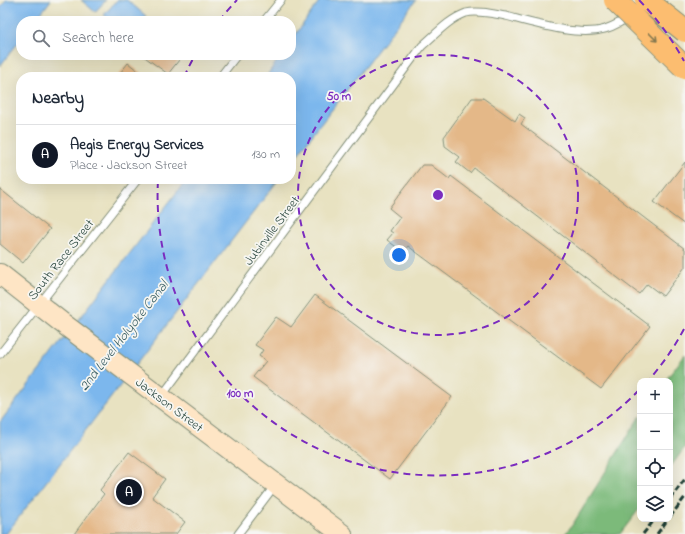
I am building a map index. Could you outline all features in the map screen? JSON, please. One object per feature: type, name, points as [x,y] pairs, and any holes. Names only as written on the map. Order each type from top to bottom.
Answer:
[{"type":"highway","points":[[615,0],[685,68]]},
{"type":"highway","points":[[643,4],[685,31]]},
{"type":"street","name":"Jackson Street","points":[[0,274],[61,322],[342,534]]},
{"type":"lane","points":[[268,16],[281,0]]},
{"type":"lane","name":"Jubinville Street","points":[[161,397],[422,46],[454,18],[467,13],[478,12],[560,28],[583,31],[604,30],[618,24],[643,4]]},
{"type":"lane","points":[[224,72],[233,60]]},
{"type":"lane","name":"South Race Street","points":[[0,354],[134,184]]},
{"type":"lane","points":[[238,534],[276,484]]},
{"type":"green space","points":[[685,355],[685,447],[673,464],[673,378],[667,378]]},
{"type":"green space","points":[[637,421],[637,512],[620,534],[565,534],[573,524]]},
{"type":"water","points":[[6,0],[51,0],[39,16],[16,16],[16,45],[0,66],[0,8]]},
{"type":"water","points":[[81,0],[106,0],[95,12]]},
{"type":"water","points":[[117,0],[127,0],[146,16],[105,16],[104,15]]},
{"type":"water","points":[[320,0],[416,0],[296,156],[296,72],[269,72],[278,60],[296,60],[296,34]]},
{"type":"water","name":"2nd Level Holyoke Canal","points":[[183,184],[275,184],[6,534],[0,534],[0,422]]},
{"type":"building","points":[[149,60],[179,60],[170,72],[165,72]]},
{"type":"building","points":[[128,63],[140,72],[121,72]]},
{"type":"building","points":[[472,98],[483,98],[515,121],[519,114],[525,118],[521,124],[685,249],[685,267],[663,296],[647,284],[639,294],[474,168],[470,173],[456,162],[460,157],[445,146],[444,137]]},
{"type":"building","points":[[685,162],[685,225],[654,202]]},
{"type":"building","points":[[422,165],[431,165],[449,179],[451,176],[650,326],[601,389],[408,246],[403,252],[387,240],[393,233],[390,231],[400,217],[389,208]]},
{"type":"building","points":[[0,189],[50,229],[23,263],[0,244]]},
{"type":"building","points":[[315,295],[452,397],[390,479],[253,377],[266,361],[259,356],[263,350],[255,345],[276,317],[291,327]]},
{"type":"building","points":[[129,452],[165,479],[152,497],[185,522],[176,534],[74,534],[104,494],[100,490]]},
{"type":"railway","points":[[673,495],[685,479]]},
{"type":"railway","points":[[673,513],[685,497]]},
{"type":"railway","points":[[643,534],[653,522]]},
{"type":"railway","points":[[657,534],[666,522]]},
{"type":"place","name":"Aegis Energy Services","points":[[129,492]]}]
